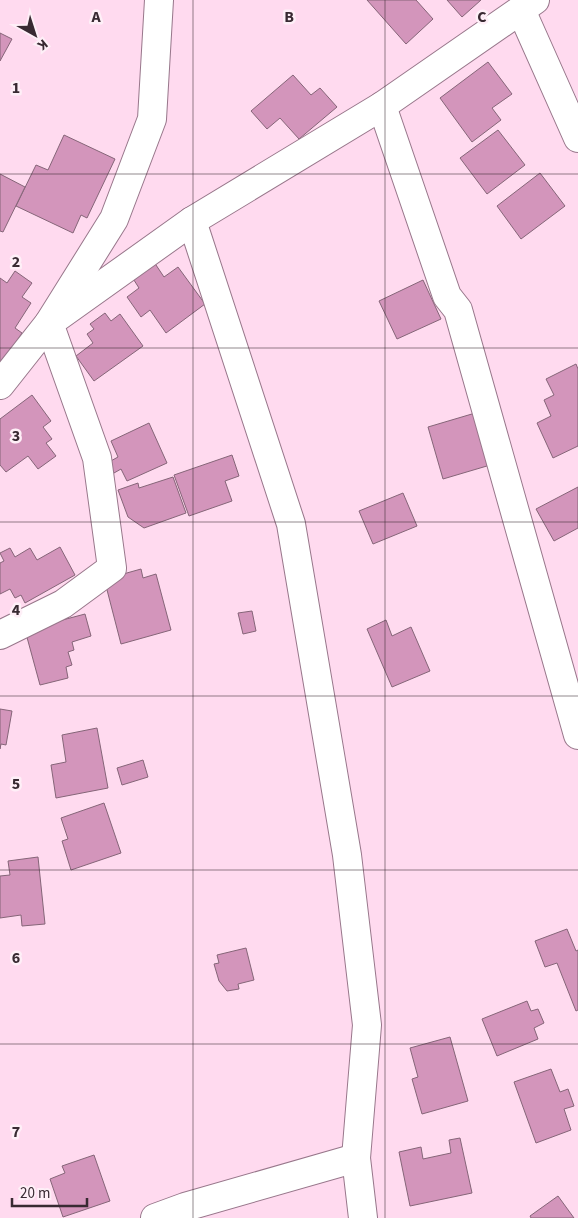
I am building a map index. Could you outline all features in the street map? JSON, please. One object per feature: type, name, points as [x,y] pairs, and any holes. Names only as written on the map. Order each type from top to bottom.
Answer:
[{"type":"street","points":[[0,385],[49,323],[114,219],[152,119],[159,0]]},
{"type":"street","points":[[49,323],[192,221],[382,106],[528,5],[578,138]]},
{"type":"street","points":[[382,106],[447,296],[458,310],[578,735]]},
{"type":"street","points":[[192,221],[288,514],[292,534],[347,856],[368,1025],[356,1158],[363,1218]]},
{"type":"street","points":[[0,635],[63,604],[112,568],[97,458],[49,323]]},
{"type":"street","points":[[155,1218],[185,1207],[356,1158]]},
{"type":"building","points":[[367,0],[416,0],[433,19],[406,44]]},
{"type":"building","points":[[447,0],[481,0],[462,17]]},
{"type":"building","points":[[0,33],[12,39],[0,61]]},
{"type":"building","points":[[488,62],[512,94],[492,108],[501,120],[472,142],[440,98]]},
{"type":"building","points":[[293,75],[311,95],[320,88],[337,107],[299,139],[280,118],[267,129],[251,111]]},
{"type":"building","points":[[498,130],[525,165],[487,194],[460,158]]},
{"type":"building","points":[[64,135],[115,159],[87,218],[81,215],[73,233],[16,206],[36,165],[48,170]]},
{"type":"building","points":[[540,173],[565,206],[521,239],[497,206]]},
{"type":"building","points":[[0,174],[25,187],[3,232],[0,231]]},
{"type":"building","points":[[154,262],[164,277],[178,267],[205,304],[166,333],[150,310],[141,317],[127,297],[139,288],[132,277]]},
{"type":"building","points":[[15,271],[32,283],[22,297],[31,303],[15,328],[22,333],[2,363],[0,362],[0,278],[7,283]]},
{"type":"building","points":[[423,280],[441,319],[397,339],[379,301]]},
{"type":"building","points":[[105,313],[111,321],[120,314],[143,346],[94,381],[76,356],[93,343],[87,334],[94,329],[90,324]]},
{"type":"building","points":[[576,364],[578,369],[578,446],[553,458],[537,423],[551,416],[544,400],[554,395],[546,379]]},
{"type":"building","points":[[32,395],[51,421],[43,427],[52,439],[46,443],[56,456],[38,469],[28,456],[6,472],[0,465],[0,419]]},
{"type":"building","points":[[482,411],[497,463],[443,479],[428,427]]},
{"type":"building","points":[[149,423],[167,463],[127,481],[121,469],[114,473],[109,462],[118,457],[111,441]]},
{"type":"building","points":[[232,455],[239,476],[225,481],[232,501],[189,516],[174,475]]},
{"type":"building","points":[[173,477],[186,513],[144,528],[128,517],[118,490],[138,483],[139,488]]},
{"type":"building","points":[[578,487],[578,528],[554,541],[536,509]]},
{"type":"building","points":[[403,493],[417,526],[373,544],[359,511]]},
{"type":"building","points":[[60,547],[75,575],[25,603],[21,595],[15,598],[10,589],[0,594],[0,563],[4,561],[0,553],[10,548],[15,557],[30,548],[37,560]]},
{"type":"building","points":[[141,569],[143,578],[156,574],[171,630],[121,644],[106,586],[109,578]]},
{"type":"building","points":[[252,611],[256,631],[243,634],[238,613]]},
{"type":"building","points":[[85,614],[91,636],[72,642],[74,650],[68,652],[72,665],[66,667],[68,678],[40,685],[25,630]]},
{"type":"building","points":[[386,620],[392,636],[411,627],[430,671],[392,687],[367,629]]},
{"type":"building","points":[[0,709],[12,711],[6,745],[1,744],[0,749]]},
{"type":"building","points":[[97,728],[108,788],[56,798],[51,765],[66,762],[62,735]]},
{"type":"building","points":[[143,760],[148,777],[122,785],[117,768]]},
{"type":"building","points":[[104,803],[121,853],[71,870],[62,841],[68,839],[61,818]]},
{"type":"building","points":[[38,857],[45,924],[22,926],[21,915],[0,918],[0,876],[10,875],[8,861]]},
{"type":"building","points":[[567,929],[576,951],[578,950],[578,1010],[576,1011],[557,963],[545,967],[535,941]]},
{"type":"building","points":[[246,948],[254,980],[238,984],[239,989],[227,991],[219,981],[214,964],[219,963],[217,955]]},
{"type":"building","points":[[527,1001],[531,1011],[538,1009],[544,1023],[534,1028],[538,1039],[497,1056],[482,1019]]},
{"type":"building","points":[[450,1037],[468,1101],[422,1114],[412,1079],[418,1077],[410,1048]]},
{"type":"building","points":[[551,1069],[560,1092],[568,1089],[574,1106],[564,1109],[571,1130],[536,1143],[514,1082]]},
{"type":"building","points":[[460,1138],[472,1193],[410,1206],[399,1152],[421,1147],[423,1159],[451,1153],[449,1140]]},
{"type":"building","points":[[94,1155],[110,1201],[63,1217],[50,1179],[65,1173],[62,1166]]},
{"type":"building","points":[[558,1196],[574,1218],[531,1218],[530,1216]]}]
